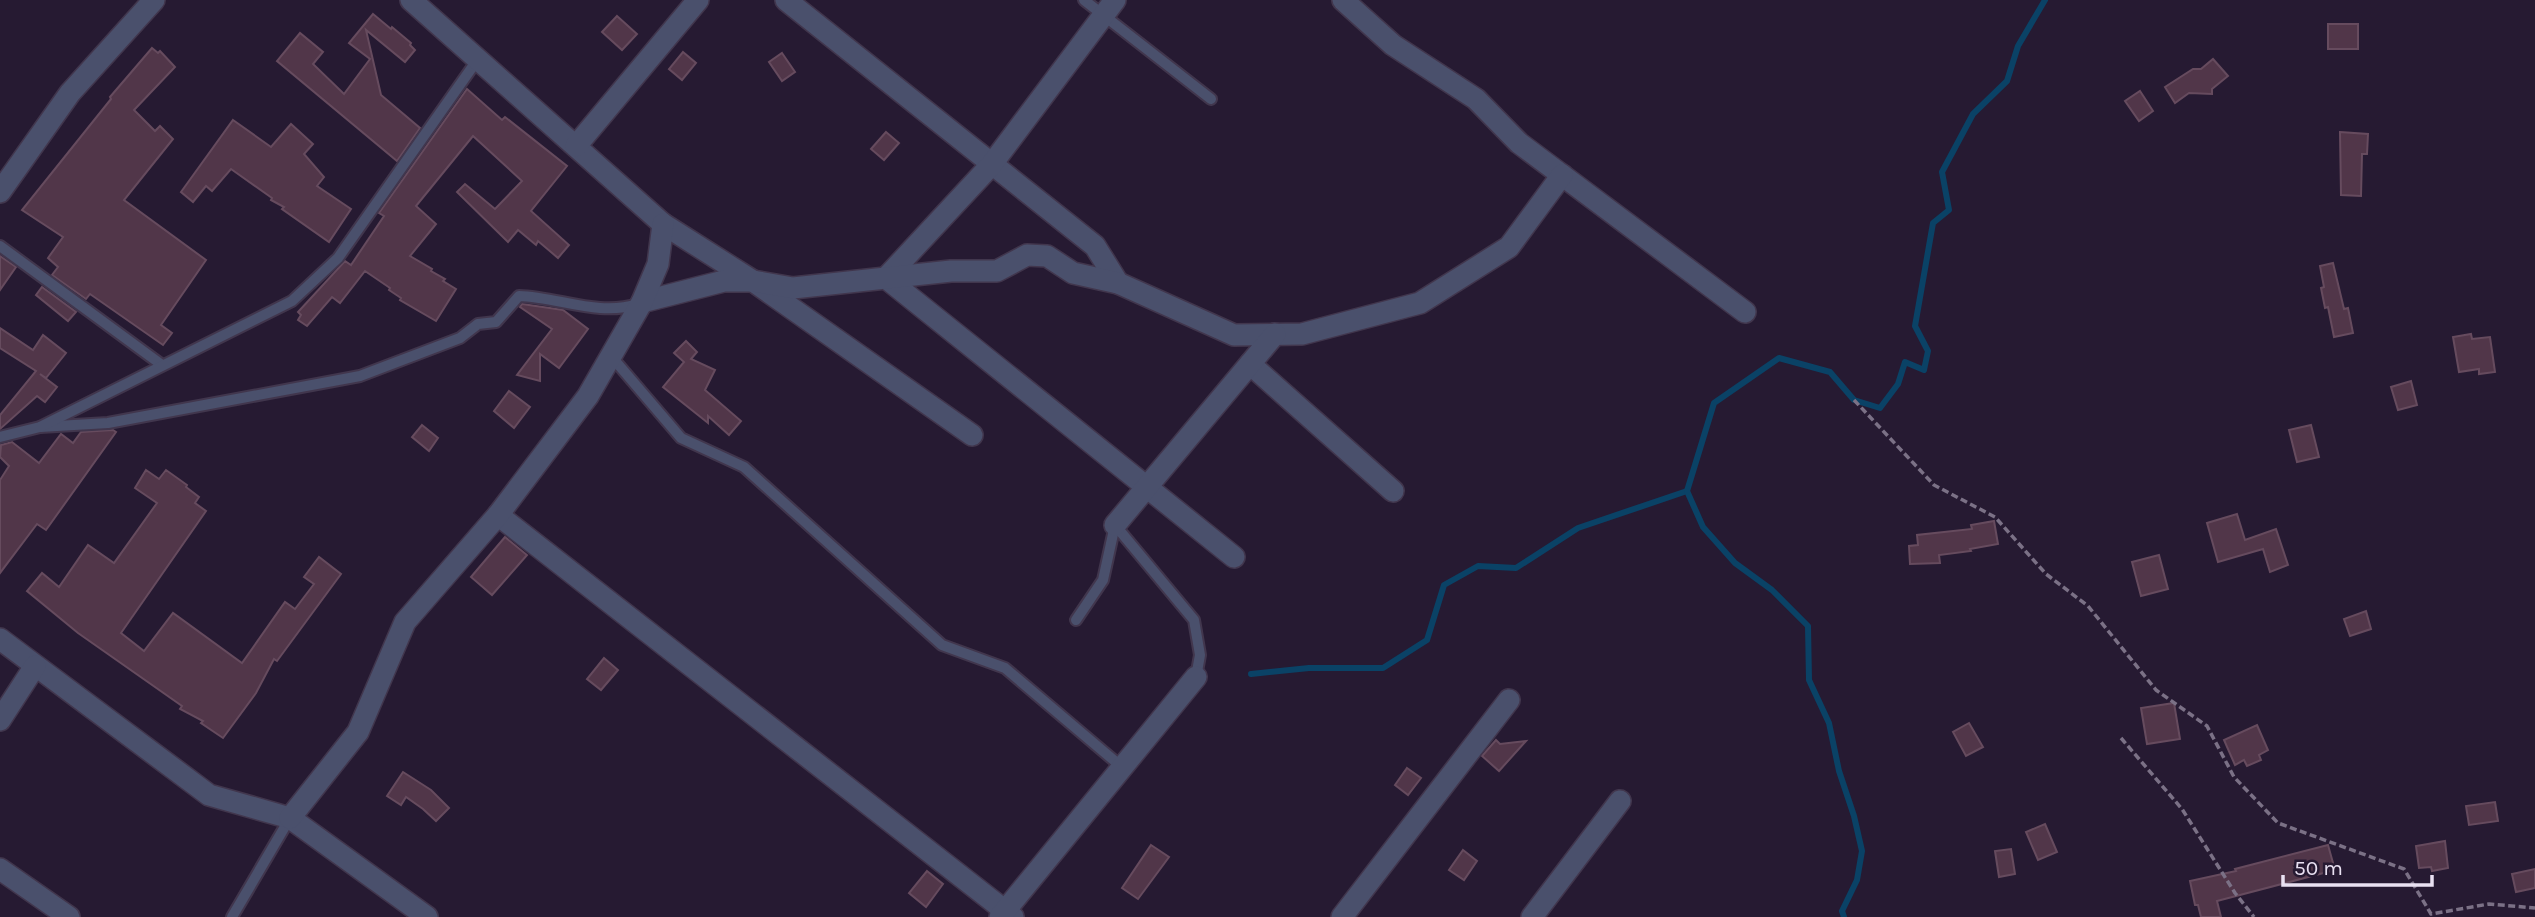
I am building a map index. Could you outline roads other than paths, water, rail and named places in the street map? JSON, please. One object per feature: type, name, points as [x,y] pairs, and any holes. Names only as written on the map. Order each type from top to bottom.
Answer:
[{"type":"street","points":[[0,192],[70,93],[154,0]]},
{"type":"street","points":[[411,0],[663,224],[753,281],[972,435]]},
{"type":"street","points":[[576,146],[698,0]]},
{"type":"street","points":[[786,0],[1095,246],[1118,283]]},
{"type":"street","points":[[1343,0],[1393,45],[1476,99],[1519,143],[1745,312]]},
{"type":"street","points":[[886,278],[992,163],[1109,8]]},
{"type":"street","points":[[642,302],[724,281],[753,281],[793,288],[951,271],[997,271],[1027,255],[1047,256],[1073,273],[1118,283],[1234,335],[1302,334],[1420,303],[1509,247],[1562,175]]},
{"type":"street","points":[[290,818],[358,732],[405,622],[498,515],[588,396],[642,302],[658,264],[663,224]]},
{"type":"street","points":[[886,278],[1234,557]]},
{"type":"street","points":[[1115,525],[1275,334]]},
{"type":"street","points":[[1250,364],[1394,491]]},
{"type":"street","points":[[498,515],[1006,915],[1196,677]]},
{"type":"street","points":[[0,639],[209,795],[290,818],[427,917]]},
{"type":"street","points":[[0,720],[35,666]]},
{"type":"street","points":[[1342,917],[1509,700]]},
{"type":"street","points":[[1532,917],[1620,801]]},
{"type":"street","points":[[0,869],[69,917]]},
{"type":"lane","points":[[1084,0],[1109,8],[1211,99]]},
{"type":"lane","points":[[40,427],[292,301],[338,258],[478,59]]},
{"type":"lane","points":[[0,246],[163,365]]},
{"type":"lane","points":[[0,437],[40,427],[108,422],[360,376],[460,338],[478,324],[496,321],[519,296],[539,296],[583,307],[622,309],[642,302]]},
{"type":"lane","points":[[611,356],[681,438],[744,467],[942,645],[1005,668],[1123,768]]},
{"type":"lane","points":[[1076,620],[1102,580],[1115,525]]},
{"type":"lane","points":[[1115,525],[1194,620],[1200,655],[1196,677]]},
{"type":"lane","points":[[232,917],[290,818]]},
{"type":"waterway","points":[[1844,917],[1842,911],[1857,880],[1862,851],[1839,771],[1829,723],[1809,680],[1808,626],[1772,590],[1735,563],[1703,527],[1687,491],[1714,403],[1779,358],[1830,372],[1854,400],[1880,408],[1898,384],[1905,362],[1924,370],[1928,351],[1915,326],[1933,223],[1949,210],[1942,172],[1973,114],[2007,81],[2018,46],[2045,0]]},
{"type":"waterway","points":[[1251,674],[1309,668],[1383,668],[1427,640],[1444,585],[1478,566],[1516,568],[1578,528],[1687,491]]}]
